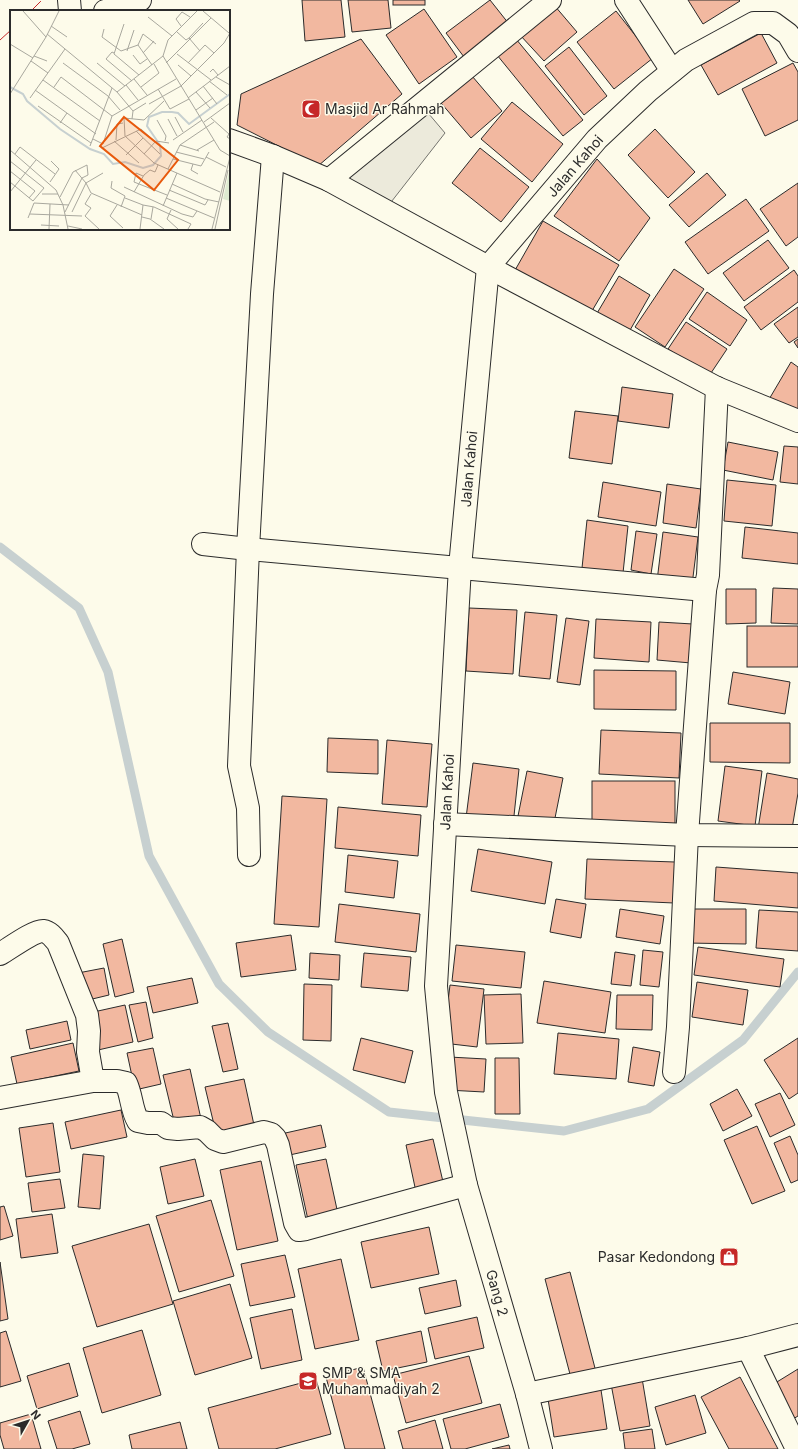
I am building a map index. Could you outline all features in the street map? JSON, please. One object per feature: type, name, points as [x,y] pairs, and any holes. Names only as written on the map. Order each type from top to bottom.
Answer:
[{"type":"street","points":[[69,0],[70,10]]},
{"type":"street","points":[[108,10],[140,0]]},
{"type":"street","points":[[328,180],[550,0]]},
{"type":"street","points":[[626,0],[672,71]]},
{"type":"street","name":"Jalan Kahoi","points":[[457,1137],[446,1092],[436,986],[460,567],[488,268],[597,139],[648,91],[686,60],[754,23],[773,23],[788,34],[798,51]]},
{"type":"street","points":[[230,140],[273,156],[328,180],[488,268],[717,388],[798,421]]},
{"type":"street","points":[[249,855],[248,808],[239,766],[248,549],[262,294],[273,156]]},
{"type":"street","points":[[674,1072],[678,1027],[687,834],[705,590],[708,575],[717,388]]},
{"type":"street","points":[[203,544],[705,590]]},
{"type":"street","points":[[445,824],[687,834],[798,836]]},
{"type":"street","points":[[0,954],[32,934],[42,931],[51,934],[58,943],[87,1014],[89,1031],[88,1052],[93,1081]]},
{"type":"street","points":[[0,1098],[93,1081],[117,1081],[126,1083],[130,1091],[134,1114],[138,1121],[148,1124],[161,1123],[168,1128],[178,1129],[200,1127],[207,1131],[215,1139],[223,1142],[264,1132],[271,1134],[275,1138],[278,1146],[295,1223],[299,1230],[466,1185]]},
{"type":"street","name":"Gang 2","points":[[457,1137],[466,1185],[541,1449]]},
{"type":"street","points":[[526,1394],[748,1348],[798,1335]]},
{"type":"street","points":[[748,1348],[797,1449]]},
{"type":"shaded area","points":[[423,107],[445,133],[388,206],[346,183],[352,166]]},
{"type":"building","points":[[302,0],[341,0],[345,37],[305,41]]},
{"type":"building","points":[[348,0],[388,0],[391,28],[352,32]]},
{"type":"building","points":[[393,0],[425,0],[425,5],[393,5]]},
{"type":"building","points":[[490,0],[509,24],[464,57],[446,33]]},
{"type":"building","points":[[688,0],[739,0],[740,1],[703,24]]},
{"type":"building","points":[[554,5],[577,32],[544,61],[520,35]]},
{"type":"building","points":[[424,9],[457,57],[419,84],[386,35]]},
{"type":"building","points":[[616,11],[653,58],[614,89],[577,42]]},
{"type":"building","points":[[761,33],[777,63],[718,95],[701,65]]},
{"type":"building","name":"Masjid Ar Rahmah","points":[[361,39],[402,94],[318,166],[237,125],[241,94]]},
{"type":"building","points":[[516,39],[583,120],[563,136],[497,55]]},
{"type":"building","points":[[569,47],[607,96],[584,115],[545,66]]},
{"type":"building","points":[[793,63],[798,72],[798,120],[765,136],[742,89]]},
{"type":"building","points":[[472,76],[502,111],[471,138],[441,103]]},
{"type":"building","points":[[512,102],[563,144],[532,182],[481,139]]},
{"type":"building","points":[[655,129],[695,172],[668,198],[628,155]]},
{"type":"building","points":[[480,148],[529,187],[501,222],[452,183]]},
{"type":"building","points":[[597,159],[650,218],[619,261],[554,216]]},
{"type":"building","points":[[707,173],[726,195],[689,227],[669,205]]},
{"type":"building","points":[[798,183],[798,237],[786,246],[760,209]]},
{"type":"building","points":[[746,199],[769,231],[708,274],[685,242]]},
{"type":"building","points":[[543,221],[619,265],[589,316],[514,272]]},
{"type":"building","points":[[768,240],[789,268],[744,301],[723,273]]},
{"type":"building","points":[[674,269],[704,289],[665,347],[635,327]]},
{"type":"building","points":[[794,270],[798,276],[798,302],[761,330],[744,307]]},
{"type":"building","points":[[619,276],[650,295],[625,339],[593,320]]},
{"type":"building","points":[[707,292],[747,320],[730,346],[689,319]]},
{"type":"building","points":[[798,307],[798,337],[789,343],[774,324]]},
{"type":"building","points":[[686,322],[727,349],[709,376],[668,349]]},
{"type":"building","points":[[798,339],[798,348],[794,342]]},
{"type":"building","points":[[791,362],[798,367],[798,410],[768,401]]},
{"type":"building","points":[[622,387],[673,394],[669,428],[618,421]]},
{"type":"building","points":[[575,411],[618,416],[612,464],[569,458]]},
{"type":"building","points":[[728,442],[778,452],[773,480],[723,470]]},
{"type":"building","points":[[784,446],[798,447],[798,484],[780,482]]},
{"type":"building","points":[[727,480],[776,485],[772,526],[724,521]]},
{"type":"building","points":[[603,482],[661,492],[656,526],[598,517]]},
{"type":"building","points":[[667,484],[701,489],[696,528],[663,523]]},
{"type":"building","points":[[587,520],[628,526],[623,573],[582,568]]},
{"type":"building","points":[[745,527],[798,533],[798,564],[742,558]]},
{"type":"building","points":[[636,531],[657,534],[651,574],[631,570]]},
{"type":"building","points":[[663,532],[698,537],[692,585],[657,581]]},
{"type":"building","points":[[773,588],[798,589],[798,624],[771,623]]},
{"type":"building","points":[[726,589],[756,589],[756,623],[726,624]]},
{"type":"building","points":[[469,608],[517,610],[513,674],[466,671]]},
{"type":"building","points":[[525,612],[557,615],[550,679],[519,676]]},
{"type":"building","points":[[566,618],[589,621],[580,685],[557,682]]},
{"type":"building","points":[[596,619],[651,622],[649,662],[594,658]]},
{"type":"building","points":[[659,622],[693,624],[691,663],[657,660]]},
{"type":"building","points":[[747,626],[798,626],[798,667],[747,667]]},
{"type":"building","points":[[594,670],[676,671],[676,710],[594,709]]},
{"type":"building","points":[[733,672],[790,682],[785,714],[728,704]]},
{"type":"building","points":[[710,723],[790,723],[790,763],[710,762]]},
{"type":"building","points":[[601,730],[681,733],[679,778],[599,774]]},
{"type":"building","points":[[328,738],[378,740],[378,774],[327,772]]},
{"type":"building","points":[[387,740],[432,744],[427,807],[382,804]]},
{"type":"building","points":[[473,763],[519,769],[513,825],[466,818]]},
{"type":"building","points":[[725,766],[762,771],[755,826],[718,821]]},
{"type":"building","points":[[527,771],[563,778],[554,823],[518,816]]},
{"type":"building","points":[[767,773],[798,779],[798,793],[791,835],[758,829]]},
{"type":"building","points":[[592,781],[675,781],[675,825],[592,825]]},
{"type":"building","points":[[282,796],[327,799],[319,927],[274,924]]},
{"type":"building","points":[[338,807],[421,815],[418,856],[335,848]]},
{"type":"building","points":[[478,849],[552,862],[545,904],[471,891]]},
{"type":"building","points":[[348,855],[398,861],[394,898],[345,892]]},
{"type":"building","points":[[587,859],[675,862],[674,903],[585,899]]},
{"type":"building","points":[[716,867],[798,873],[798,908],[714,901]]},
{"type":"building","points":[[556,899],[586,904],[581,938],[550,932]]},
{"type":"building","points":[[339,904],[420,914],[416,952],[335,942]]},
{"type":"building","points":[[620,909],[664,916],[660,944],[616,937]]},
{"type":"building","points":[[686,909],[746,909],[746,944],[686,943]]},
{"type":"building","points":[[759,910],[798,912],[798,951],[756,948]]},
{"type":"building","points":[[291,935],[296,970],[241,977],[236,943]]},
{"type":"building","points":[[122,939],[134,992],[115,997],[103,944]]},
{"type":"building","points":[[456,945],[525,952],[521,988],[452,981]]},
{"type":"building","points":[[698,947],[784,959],[780,987],[694,975]]},
{"type":"building","points":[[643,950],[663,952],[659,987],[640,985]]},
{"type":"building","points":[[615,952],[635,955],[631,986],[611,984]]},
{"type":"building","points":[[310,953],[340,955],[339,980],[309,978]]},
{"type":"building","points":[[364,953],[411,957],[408,991],[361,987]]},
{"type":"building","points":[[104,968],[109,995],[84,1001],[78,973]]},
{"type":"building","points":[[192,978],[198,1003],[153,1013],[147,987]]},
{"type":"building","points":[[544,981],[611,992],[605,1033],[537,1023]]},
{"type":"building","points":[[697,982],[748,990],[743,1025],[692,1017]]},
{"type":"building","points":[[304,984],[332,985],[331,1041],[303,1040]]},
{"type":"building","points":[[450,985],[484,989],[477,1047],[443,1043]]},
{"type":"building","points":[[521,994],[523,1043],[486,1044],[484,995]]},
{"type":"building","points":[[617,995],[653,995],[652,1030],[616,1029]]},
{"type":"building","points":[[146,1002],[153,1038],[138,1042],[129,1005]]},
{"type":"building","points":[[125,1005],[133,1042],[98,1050],[89,1013]]},
{"type":"building","points":[[67,1021],[71,1040],[30,1049],[26,1030]]},
{"type":"building","points":[[228,1023],[238,1069],[223,1072],[212,1026]]},
{"type":"building","points":[[558,1033],[619,1039],[616,1079],[554,1074]]},
{"type":"building","points":[[361,1038],[413,1051],[405,1083],[353,1070]]},
{"type":"building","points":[[798,1038],[798,1093],[789,1099],[764,1060]]},
{"type":"building","points":[[73,1043],[79,1071],[17,1084],[11,1057]]},
{"type":"building","points":[[633,1047],[660,1052],[654,1086],[628,1082]]},
{"type":"building","points":[[153,1048],[161,1084],[135,1090],[127,1053]]},
{"type":"building","points":[[449,1057],[486,1059],[484,1092],[447,1090]]},
{"type":"building","points":[[495,1058],[519,1058],[520,1114],[495,1114]]},
{"type":"building","points":[[190,1069],[201,1119],[175,1125],[163,1075]]},
{"type":"building","points":[[244,1079],[254,1125],[216,1133],[205,1087]]},
{"type":"building","points":[[737,1089],[752,1116],[723,1131],[710,1104]]},
{"type":"building","points":[[780,1093],[795,1125],[770,1137],[755,1104]]},
{"type":"building","points":[[121,1110],[127,1137],[71,1149],[65,1122]]},
{"type":"building","points":[[53,1123],[60,1172],[26,1177],[19,1128]]},
{"type":"building","points":[[321,1125],[326,1147],[285,1156],[281,1134]]},
{"type":"building","points":[[757,1126],[785,1191],[752,1204],[724,1140]]},
{"type":"building","points":[[790,1136],[798,1155],[798,1180],[791,1183],[774,1143]]},
{"type":"building","points":[[433,1139],[444,1186],[416,1192],[406,1145]]},
{"type":"building","points":[[83,1154],[104,1156],[100,1209],[78,1207]]},
{"type":"building","points":[[195,1159],[204,1196],[168,1204],[160,1167]]},
{"type":"building","points":[[326,1159],[338,1214],[308,1220],[296,1165]]},
{"type":"building","points":[[261,1161],[278,1241],[237,1250],[220,1170]]},
{"type":"building","points":[[60,1179],[65,1208],[32,1212],[28,1183]]},
{"type":"building","points":[[211,1200],[234,1276],[179,1292],[156,1216]]},
{"type":"building","points":[[4,1206],[13,1236],[0,1240],[0,1207]]},
{"type":"building","points":[[52,1214],[58,1253],[21,1258],[16,1219]]},
{"type":"building","points":[[149,1224],[173,1304],[97,1327],[72,1246]]},
{"type":"building","points":[[429,1227],[439,1274],[371,1288],[361,1242]]},
{"type":"building","points":[[285,1255],[295,1297],[250,1306],[241,1264]]},
{"type":"building","points":[[341,1259],[359,1340],[315,1349],[298,1269]]},
{"type":"building","points":[[0,1262],[8,1319],[0,1321]]},
{"type":"building","points":[[570,1272],[596,1372],[571,1378],[545,1279]]},
{"type":"building","points":[[456,1280],[461,1306],[425,1314],[419,1288]]},
{"type":"building","points":[[230,1284],[252,1358],[195,1375],[173,1301]]},
{"type":"building","points":[[292,1309],[302,1360],[261,1369],[250,1318]]},
{"type":"building","points":[[477,1317],[484,1348],[435,1359],[428,1328]]},
{"type":"building","points":[[142,1330],[161,1395],[102,1413],[83,1348]]},
{"type":"building","points":[[6,1331],[21,1381],[0,1387],[0,1333]]},
{"type":"building","points":[[421,1331],[427,1362],[383,1371],[376,1341]]},
{"type":"building","points":[[469,1356],[482,1403],[406,1423],[393,1375]]},
{"type":"building","points":[[69,1363],[78,1396],[37,1409],[27,1376]]},
{"type":"building","points":[[363,1367],[385,1449],[345,1449],[326,1377]]},
{"type":"building","points":[[798,1369],[798,1416],[793,1419],[772,1385]]},
{"type":"building","points":[[740,1377],[778,1449],[729,1449],[701,1397]]},
{"type":"building","points":[[642,1378],[650,1426],[620,1431],[611,1384]]},
{"type":"building","points":[[316,1379],[331,1434],[275,1449],[219,1449],[208,1408]]},
{"type":"building","points":[[601,1390],[607,1429],[554,1437],[548,1399]]},
{"type":"building","points":[[695,1395],[706,1433],[666,1445],[655,1407]]},
{"type":"building","points":[[500,1404],[509,1437],[465,1449],[451,1449],[443,1419]]},
{"type":"building","points":[[80,1411],[90,1444],[72,1449],[57,1449],[48,1421]]},
{"type":"building","points":[[31,1414],[41,1449],[4,1449],[0,1435],[0,1423]]},
{"type":"building","points":[[435,1420],[443,1449],[403,1449],[398,1431]]},
{"type":"building","points":[[180,1422],[187,1449],[132,1449],[129,1435]]},
{"type":"building","points":[[652,1429],[655,1449],[625,1449],[623,1433]]},
{"type":"building","points":[[509,1445],[510,1449],[492,1449]]},
{"type":"waterway","points":[[0,547],[79,608],[108,672],[149,856],[219,984],[268,1032],[389,1112],[564,1131],[648,1109],[743,1040],[798,972]]},
{"type":"power","points":[[32,10],[42,0]]},
{"type":"power","points":[[0,40],[10,31]]},
{"type":"place","name":"Masjid Ar Rahmah","points":[[311,109]]},
{"type":"place","name":"Pasar Kedondong","points":[[729,1257]]},
{"type":"place","name":"SMP & SMA Muhammadiyah 2","points":[[308,1381]]}]
